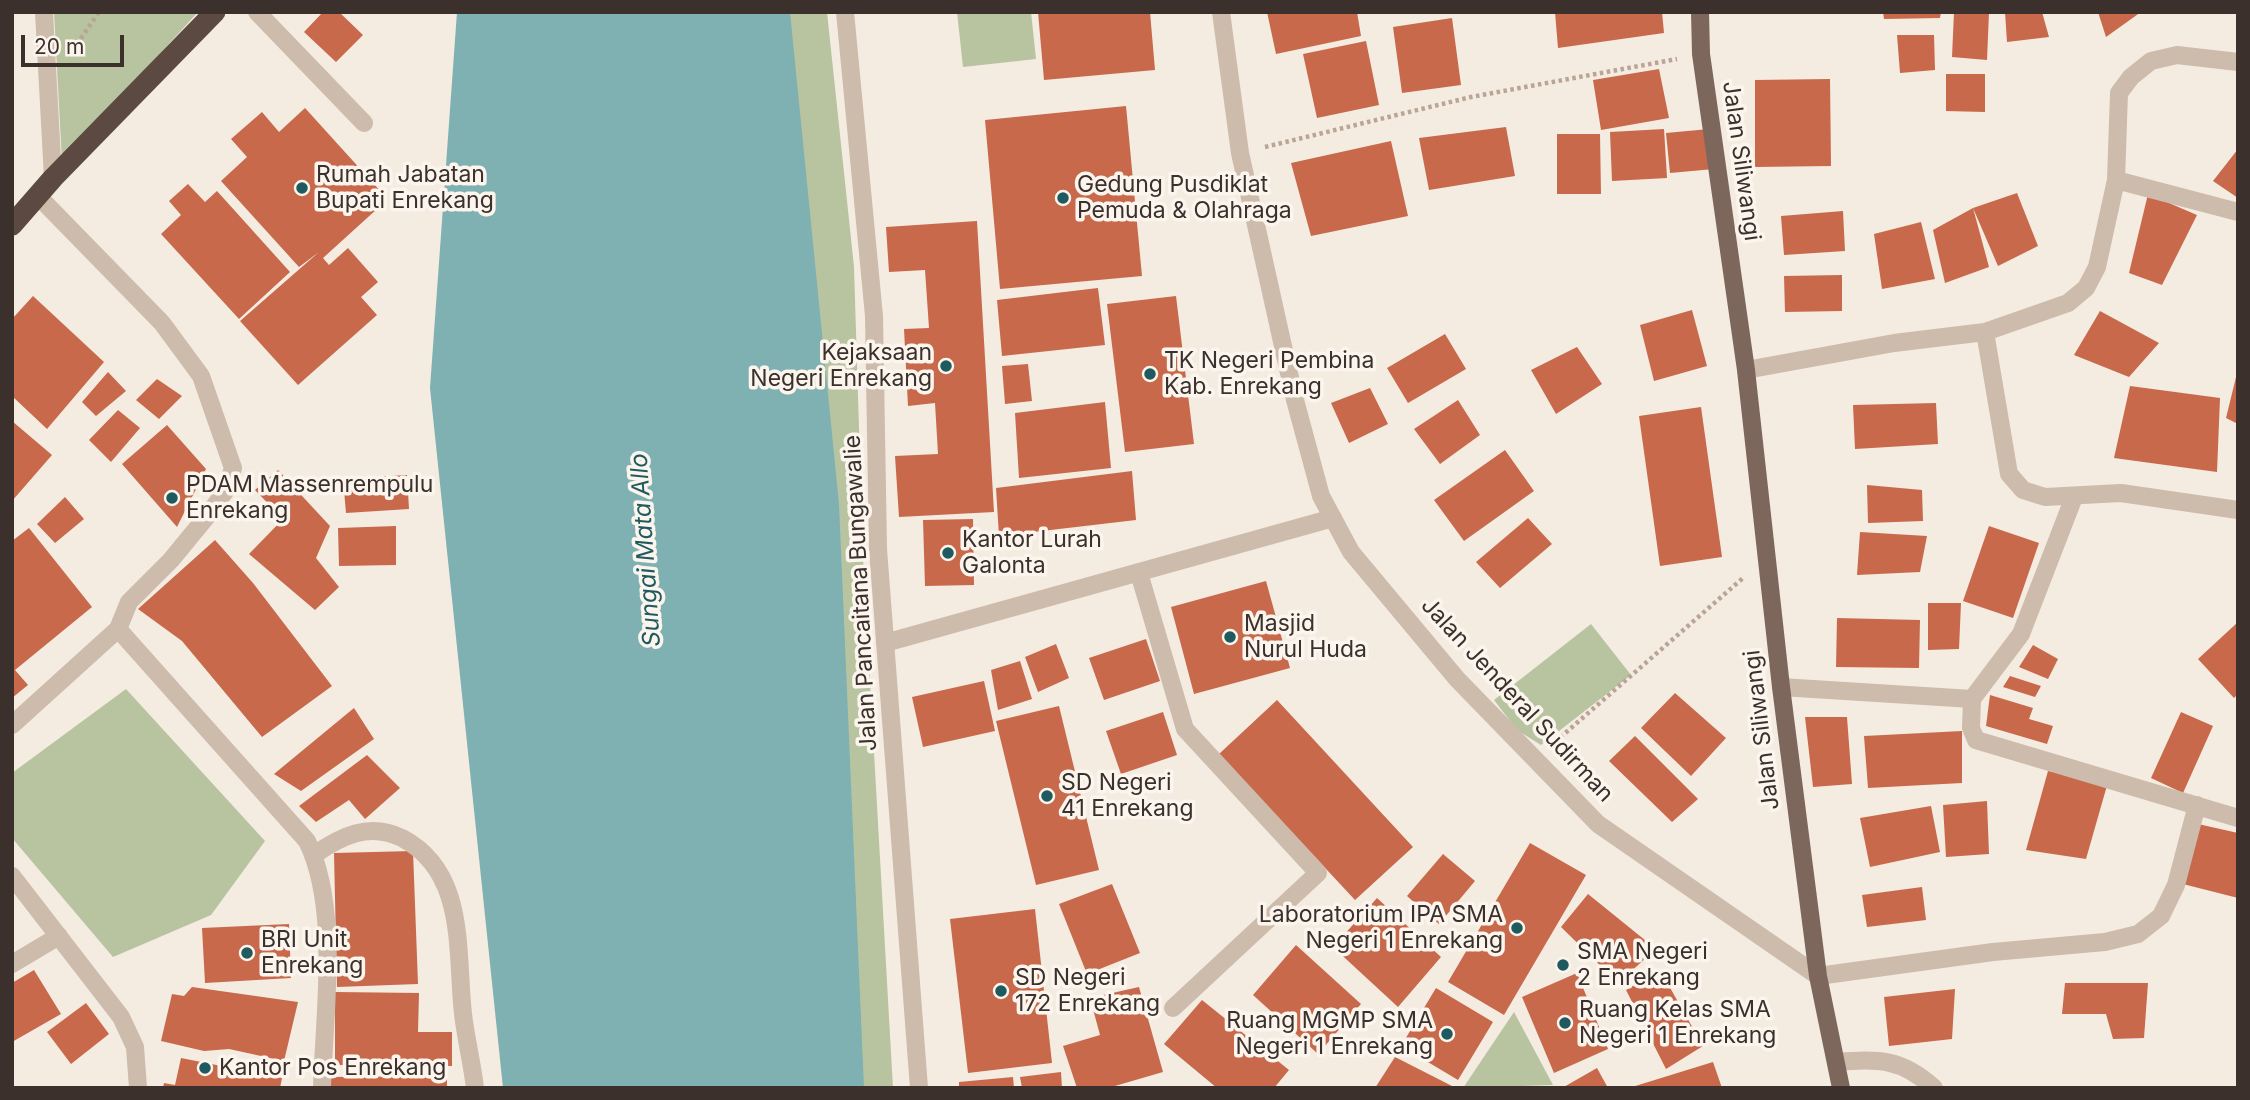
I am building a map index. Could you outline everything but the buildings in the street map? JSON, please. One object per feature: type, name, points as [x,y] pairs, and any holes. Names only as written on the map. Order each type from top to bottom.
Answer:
[{"type":"highway","points":[[12,225],[53,178],[215,12]]},
{"type":"main road","name":"Jalan Siliwangi","points":[[1700,12],[1701,54],[1746,370],[1781,687],[1818,976]]},
{"type":"main road","points":[[1818,976],[1841,1088]]},
{"type":"street","points":[[44,12],[53,178]]},
{"type":"street","points":[[257,12],[364,123]]},
{"type":"street","name":"Jalan Pancaitana Bungawalie","points":[[845,12],[874,316],[878,549],[919,1088]]},
{"type":"street","name":"Jalan Jenderal Sudirman","points":[[1221,12],[1240,153],[1295,400],[1321,496],[1351,552],[1457,680],[1598,824],[1818,976]]},
{"type":"street","points":[[1746,370],[1894,343],[1984,332],[2068,303],[2086,288],[2097,267],[2116,180],[2119,93],[2131,76],[2151,61],[2177,55],[2238,62]]},
{"type":"street","points":[[2116,180],[2238,212]]},
{"type":"street","points":[[12,725],[118,629],[129,602],[170,560],[226,490],[233,468],[201,376],[162,323],[38,196]]},
{"type":"street","points":[[1984,332],[2010,474],[2023,490],[2045,497],[2121,494],[2238,510]]},
{"type":"street","points":[[2074,497],[2021,634],[1972,699],[1971,728],[1976,740],[2238,818]]},
{"type":"street","points":[[885,643],[1333,518]]},
{"type":"street","points":[[1139,573],[1185,729],[1318,873],[1173,1008]]},
{"type":"street","points":[[118,629],[307,841],[314,855],[326,936],[322,1088]]},
{"type":"street","points":[[1781,687],[1972,699]]},
{"type":"street","points":[[1818,976],[1993,952],[2105,942],[2138,934],[2161,916],[2176,885],[2197,805]]},
{"type":"street","points":[[314,855],[334,840],[364,830],[394,834],[417,846],[436,864],[450,894],[456,929],[463,1014],[475,1088]]},
{"type":"street","points":[[12,876],[121,1017],[135,1047],[138,1088]]},
{"type":"street","points":[[12,964],[59,936]]},
{"type":"street","points":[[1836,1062],[1873,1060],[1901,1064],[1934,1088]]},
{"type":"path","points":[[49,66],[76,47],[99,12]]},
{"type":"path","points":[[1240,153],[1471,97],[1701,54]]},
{"type":"path","points":[[1535,759],[1768,557]]},
{"type":"green space","points":[[54,12],[198,12],[62,161]]},
{"type":"green space","points":[[762,12],[827,12],[854,267],[863,558],[893,1088],[836,1088]]},
{"type":"green space","points":[[957,12],[1031,12],[1036,59],[963,67]]},
{"type":"green space","points":[[1591,624],[1631,675],[1541,745],[1517,730],[1494,700]]},
{"type":"green space","points":[[126,689],[265,841],[211,915],[113,957],[12,838],[12,773]]},
{"type":"green space","points":[[1514,1012],[1553,1085],[1463,1088]]},
{"type":"water","name":"Sungai Mata Allo","points":[[457,12],[790,12],[839,504],[864,1088],[503,1088],[430,388]]},
{"type":"place","name":"Rumah Jabatan Bupati Enrekang","points":[[302,188]]},
{"type":"place","name":"Gedung Pusdiklat Pemuda & Olahraga","points":[[1063,198]]},
{"type":"place","name":"Kejaksaan Negeri Enrekang","points":[[946,366]]},
{"type":"place","name":"TK Negeri Pembina Kab. Enrekang","points":[[1150,374]]},
{"type":"place","name":"PDAM Massenrempulu Enrekang","points":[[172,498]]},
{"type":"place","name":"Kantor Lurah Galonta","points":[[948,553]]},
{"type":"place","name":"Masjid Nurul Huda","points":[[1230,637]]},
{"type":"place","name":"SD Negeri 41 Enrekang","points":[[1047,796]]},
{"type":"place","name":"Laboratorium IPA SMA Negeri 1 Enrekang","points":[[1517,928]]},
{"type":"place","name":"BRI Unit Enrekang","points":[[247,953]]},
{"type":"place","name":"SMA Negeri 2 Enrekang","points":[[1563,965]]},
{"type":"place","name":"SD Negeri 172 Enrekang","points":[[1001,991]]},
{"type":"place","name":"Ruang Kelas SMA Negeri 1 Enrekang","points":[[1565,1023]]},
{"type":"place","name":"Ruang MGMP SMA Negeri 1 Enrekang","points":[[1447,1034]]},
{"type":"place","name":"Kantor Pos Enrekang","points":[[205,1068]]}]
